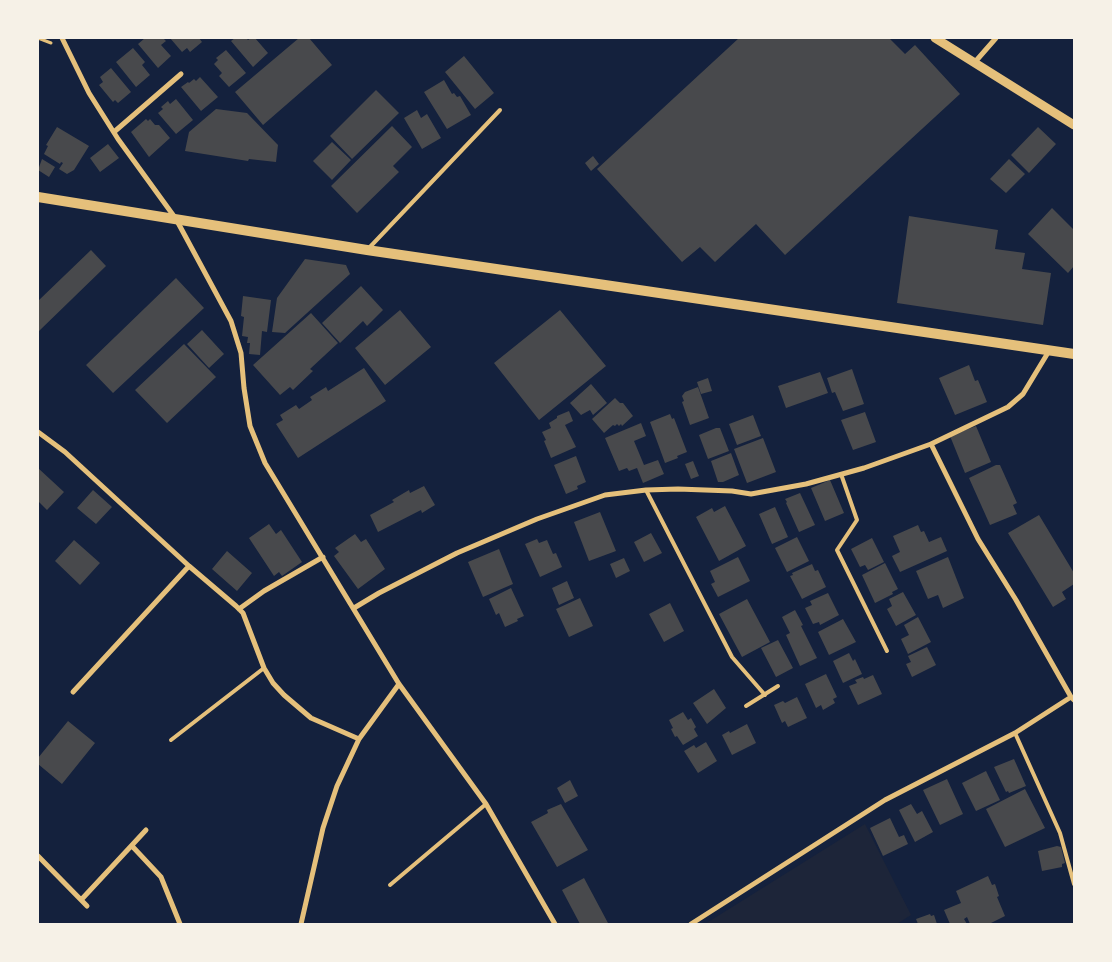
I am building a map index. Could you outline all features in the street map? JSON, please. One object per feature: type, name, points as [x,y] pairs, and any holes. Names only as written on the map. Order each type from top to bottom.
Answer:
[{"type":"main road","points":[[38,197],[367,250],[1074,354]]},
{"type":"street","points":[[62,38],[89,93],[114,132],[176,219],[231,321],[241,353],[250,426],[265,463],[400,684],[486,804],[555,924]]},
{"type":"street","points":[[935,38],[1074,125]]},
{"type":"street","points":[[975,62],[996,38]]},
{"type":"street","points":[[114,132],[182,74]]},
{"type":"street","points":[[354,608],[457,553],[537,519],[604,495],[646,490],[678,489],[732,490],[751,494],[806,484],[864,468],[932,444],[1008,407],[1023,394],[1049,351]]},
{"type":"street","points":[[38,432],[65,452],[189,566],[239,609],[264,668],[284,696],[311,718],[359,739]]},
{"type":"street","points":[[691,924],[885,800],[1015,733],[1073,698],[978,539],[932,444]]},
{"type":"street","points":[[239,609],[264,591],[323,557]]},
{"type":"street","points":[[73,692],[189,566]]},
{"type":"street","points":[[301,924],[323,828],[337,786],[359,739],[400,684]]},
{"type":"street","points":[[81,900],[146,830]]},
{"type":"street","points":[[132,846],[161,877],[180,924]]},
{"type":"street","points":[[38,856],[87,906]]},
{"type":"lane","points":[[367,250],[500,110]]},
{"type":"lane","points":[[842,474],[857,520],[837,550],[887,651]]},
{"type":"lane","points":[[646,490],[732,657],[765,694]]},
{"type":"lane","points":[[171,740],[264,668]]},
{"type":"lane","points":[[746,706],[778,686]]},
{"type":"lane","points":[[1015,733],[1060,833],[1074,884]]},
{"type":"lane","points":[[390,885],[486,804]]},
{"type":"shaded area","points":[[865,824],[911,915],[897,924],[705,924]]},
{"type":"building","points":[[145,38],[163,38],[166,41],[161,45],[171,56],[158,68],[138,44]]},
{"type":"building","points":[[170,38],[199,38],[202,42],[190,52],[187,48],[182,52]]},
{"type":"building","points":[[235,38],[246,38],[248,40],[255,38],[268,53],[253,67],[231,41]]},
{"type":"building","points":[[299,38],[309,38],[332,65],[263,125],[235,92]]},
{"type":"building","points":[[739,38],[889,38],[905,54],[915,45],[960,94],[785,255],[756,224],[715,262],[700,247],[682,262],[597,169]]},
{"type":"building","points":[[133,48],[145,62],[142,65],[150,75],[136,87],[116,62]]},
{"type":"building","points":[[226,50],[246,73],[229,87],[219,76],[222,73],[214,64],[218,60],[216,58]]},
{"type":"building","points":[[464,56],[494,93],[475,109],[445,72]]},
{"type":"building","points":[[111,68],[131,92],[118,103],[115,100],[113,102],[99,85],[103,82],[100,77]]},
{"type":"building","points":[[200,77],[218,97],[201,111],[181,87],[194,79],[196,81]]},
{"type":"building","points":[[444,80],[452,94],[454,93],[457,97],[460,96],[471,115],[447,129],[424,92]]},
{"type":"building","points":[[376,90],[399,113],[352,159],[330,136]]},
{"type":"building","points":[[176,99],[193,120],[176,134],[158,113],[163,109],[161,107],[168,101],[170,104]]},
{"type":"building","points":[[216,109],[247,113],[278,145],[276,162],[249,159],[248,161],[185,151],[189,132]]},
{"type":"building","points":[[417,110],[421,118],[427,114],[441,138],[422,149],[404,118]]},
{"type":"building","points":[[146,119],[148,121],[150,119],[155,125],[159,125],[170,138],[149,157],[131,132]]},
{"type":"building","points":[[392,126],[412,147],[393,166],[399,172],[357,213],[331,186]]},
{"type":"building","points":[[57,127],[89,146],[74,170],[67,174],[59,169],[63,163],[61,162],[60,164],[44,154],[48,146],[46,145]]},
{"type":"building","points":[[1038,127],[1056,144],[1029,173],[1011,155]]},
{"type":"building","points":[[332,142],[351,160],[332,180],[313,161]]},
{"type":"building","points":[[108,144],[119,158],[100,172],[90,158]]},
{"type":"building","points":[[593,156],[599,164],[591,171],[585,163]]},
{"type":"building","points":[[42,159],[55,167],[49,177],[38,170]]},
{"type":"building","points":[[1009,159],[1025,174],[1006,193],[990,179]]},
{"type":"building","points":[[1052,208],[1074,230],[1074,266],[1068,273],[1028,234]]},
{"type":"building","points":[[909,216],[998,230],[995,249],[1025,253],[1022,269],[1051,273],[1043,325],[897,303]]},
{"type":"building","points":[[91,250],[106,266],[38,332],[38,301]]},
{"type":"building","points":[[305,259],[346,265],[350,274],[285,333],[272,332],[277,298]]},
{"type":"building","points":[[176,278],[204,308],[113,393],[86,365]]},
{"type":"building","points":[[361,286],[383,310],[367,326],[363,321],[340,343],[322,323]]},
{"type":"building","points":[[243,296],[271,300],[267,332],[262,331],[260,355],[249,354],[250,343],[247,343],[248,337],[242,336],[244,317],[241,316]]},
{"type":"building","points":[[400,310],[431,347],[385,385],[355,348]]},
{"type":"building","points":[[560,310],[606,366],[539,420],[494,363]]},
{"type":"building","points":[[311,313],[338,343],[310,369],[313,371],[293,390],[290,387],[280,395],[253,365]]},
{"type":"building","points":[[202,330],[224,354],[209,368],[187,344]]},
{"type":"building","points":[[184,344],[216,377],[167,423],[135,390]]},
{"type":"building","points":[[969,365],[975,381],[978,380],[987,402],[955,415],[939,378]]},
{"type":"building","points":[[364,368],[386,401],[298,458],[276,424],[283,420],[280,415],[296,405],[299,409],[312,400],[310,397],[326,387],[328,391]]},
{"type":"building","points":[[852,369],[864,404],[843,411],[835,392],[832,393],[827,378]]},
{"type":"building","points":[[820,372],[828,393],[786,408],[778,386]]},
{"type":"building","points":[[708,378],[712,391],[701,394],[697,382]]},
{"type":"building","points":[[591,384],[607,403],[593,415],[590,410],[581,415],[570,403]]},
{"type":"building","points":[[698,387],[709,418],[690,425],[682,402],[684,401],[682,396],[685,392]]},
{"type":"building","points":[[615,398],[620,403],[623,403],[633,416],[622,426],[621,424],[619,426],[617,424],[613,425],[604,433],[592,419]]},
{"type":"building","points":[[569,411],[573,421],[565,425],[576,447],[551,458],[542,432],[551,428],[549,423],[557,418],[557,416]]},
{"type":"building","points":[[865,412],[876,442],[853,450],[841,420]]},
{"type":"building","points":[[670,414],[672,419],[674,418],[687,452],[665,463],[650,422]]},
{"type":"building","points":[[753,415],[761,436],[737,445],[729,424]]},
{"type":"building","points":[[641,423],[646,436],[634,441],[644,465],[658,460],[664,474],[643,483],[637,468],[629,471],[627,468],[619,471],[605,438]]},
{"type":"building","points":[[976,426],[991,462],[965,473],[950,436]]},
{"type":"building","points":[[720,428],[729,451],[708,459],[699,435]]},
{"type":"building","points":[[763,438],[776,472],[747,483],[734,449]]},
{"type":"building","points":[[731,453],[739,475],[723,482],[718,482],[711,461]]},
{"type":"building","points":[[576,456],[586,482],[577,486],[578,489],[566,494],[554,465]]},
{"type":"building","points":[[693,461],[699,476],[691,479],[685,464]]},
{"type":"building","points":[[996,465],[1000,465],[1017,503],[1013,505],[1017,514],[990,525],[969,478]]},
{"type":"building","points":[[38,468],[64,492],[47,510],[38,501]]},
{"type":"building","points":[[830,480],[844,513],[825,521],[811,488]]},
{"type":"building","points":[[424,486],[435,505],[422,513],[421,510],[378,532],[370,515],[394,502],[392,500],[409,490],[410,493]]},
{"type":"building","points":[[93,490],[112,507],[96,524],[77,508]]},
{"type":"building","points":[[800,493],[815,525],[799,532],[785,499]]},
{"type":"building","points":[[725,506],[746,546],[719,561],[696,517],[712,508],[714,512]]},
{"type":"building","points":[[775,507],[788,537],[772,544],[759,514]]},
{"type":"building","points":[[600,512],[616,551],[589,561],[574,522]]},
{"type":"building","points":[[1039,515],[1074,573],[1074,584],[1062,592],[1066,599],[1053,607],[1008,533]]},
{"type":"building","points":[[269,524],[276,534],[281,530],[302,562],[282,576],[279,572],[274,576],[249,538]]},
{"type":"building","points":[[918,525],[921,532],[924,531],[929,542],[941,537],[947,551],[900,572],[892,556],[900,552],[893,536]]},
{"type":"building","points":[[651,533],[662,553],[644,562],[634,542]]},
{"type":"building","points":[[355,534],[361,542],[366,539],[385,569],[358,589],[334,556],[339,552],[335,548]]},
{"type":"building","points":[[797,537],[809,561],[787,572],[775,548]]},
{"type":"building","points":[[872,538],[884,562],[868,570],[865,565],[860,567],[851,549]]},
{"type":"building","points":[[537,539],[539,543],[547,540],[553,554],[556,553],[562,567],[540,577],[525,544]]},
{"type":"building","points":[[74,540],[100,563],[80,585],[55,561]]},
{"type":"building","points":[[499,549],[513,584],[483,597],[468,562]]},
{"type":"building","points":[[227,551],[252,573],[237,591],[212,569]]},
{"type":"building","points":[[738,557],[750,581],[718,597],[711,584],[715,582],[710,571]]},
{"type":"building","points":[[948,557],[964,598],[943,608],[938,595],[928,599],[916,571]]},
{"type":"building","points":[[624,558],[630,571],[616,578],[610,564]]},
{"type":"building","points":[[885,563],[898,589],[892,592],[893,594],[875,603],[862,575]]},
{"type":"building","points":[[812,564],[815,571],[818,570],[826,587],[802,599],[790,576],[793,575],[792,573]]},
{"type":"building","points":[[567,581],[574,598],[559,605],[552,588]]},
{"type":"building","points":[[511,588],[524,616],[505,627],[499,613],[496,615],[489,599]]},
{"type":"building","points":[[903,592],[916,615],[896,626],[887,609],[892,606],[889,599]]},
{"type":"building","points":[[828,593],[839,615],[820,625],[819,622],[813,624],[805,608],[812,605],[810,601]]},
{"type":"building","points":[[580,598],[593,626],[569,637],[556,609]]},
{"type":"building","points":[[747,599],[770,642],[742,657],[719,614]]},
{"type":"building","points":[[670,603],[684,631],[664,642],[649,614]]},
{"type":"building","points":[[795,610],[817,658],[800,666],[786,635],[790,633],[782,617]]},
{"type":"building","points":[[918,617],[931,642],[908,654],[901,639],[909,635],[904,625]]},
{"type":"building","points":[[843,619],[856,642],[829,655],[818,632]]},
{"type":"building","points":[[778,640],[793,668],[776,677],[761,648]]},
{"type":"building","points":[[927,647],[936,665],[912,677],[906,664],[911,662],[908,656]]},
{"type":"building","points":[[849,653],[853,661],[855,659],[862,674],[843,683],[833,661]]},
{"type":"building","points":[[826,674],[837,697],[833,699],[835,703],[823,710],[821,705],[816,708],[805,684]]},
{"type":"building","points":[[873,675],[882,694],[858,705],[849,686],[857,683],[855,680]]},
{"type":"building","points":[[714,689],[726,708],[707,724],[693,703]]},
{"type":"building","points":[[797,697],[807,718],[788,727],[785,721],[782,723],[774,705],[783,701],[785,703]]},
{"type":"building","points":[[683,712],[688,720],[691,718],[698,736],[683,745],[677,736],[675,737],[669,720]]},
{"type":"building","points":[[68,721],[95,743],[62,784],[38,764],[38,758]]},
{"type":"building","points":[[747,724],[756,743],[732,755],[722,735]]},
{"type":"building","points":[[706,742],[717,761],[698,773],[684,751],[694,745],[696,748]]},
{"type":"building","points":[[1014,759],[1026,786],[1009,793],[1008,791],[1006,792],[994,767]]},
{"type":"building","points":[[986,771],[1000,800],[976,811],[962,783]]},
{"type":"building","points":[[947,779],[963,814],[940,825],[923,790]]},
{"type":"building","points":[[570,780],[578,796],[565,803],[557,788]]},
{"type":"building","points":[[1025,789],[1045,828],[1005,847],[986,809]]},
{"type":"building","points":[[561,804],[588,850],[557,867],[531,822],[548,813],[547,810]]},
{"type":"building","points":[[911,804],[917,814],[922,811],[933,832],[915,842],[899,810]]},
{"type":"building","points":[[890,818],[899,837],[904,835],[908,844],[883,856],[870,828]]},
{"type":"building","points":[[1057,846],[1061,847],[1065,863],[1062,864],[1062,867],[1042,871],[1038,851]]},
{"type":"building","points":[[988,876],[992,885],[995,884],[999,896],[997,897],[1005,916],[989,924],[970,924],[967,917],[964,919],[967,924],[950,924],[944,910],[961,903],[956,891]]},
{"type":"building","points":[[584,878],[608,923],[580,924],[562,890]]},
{"type":"building","points":[[930,914],[931,916],[934,915],[937,924],[918,924],[916,919]]}]
